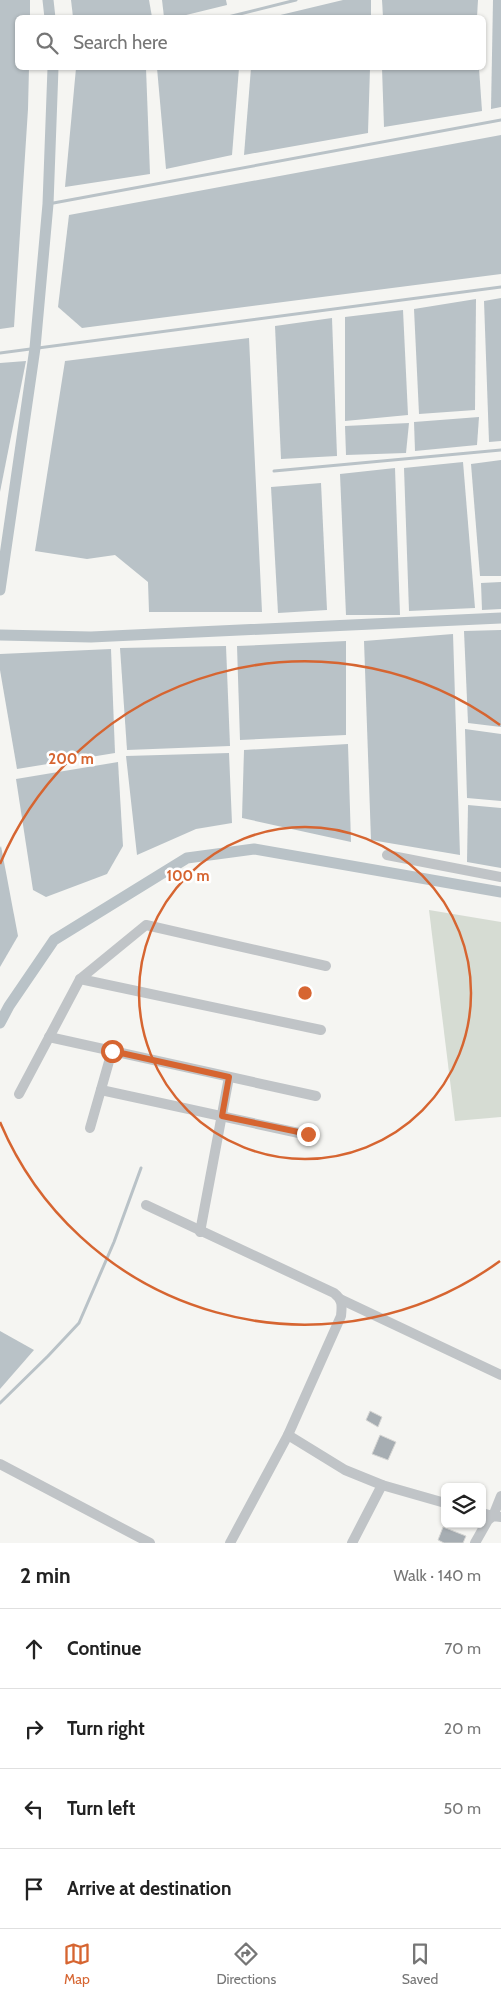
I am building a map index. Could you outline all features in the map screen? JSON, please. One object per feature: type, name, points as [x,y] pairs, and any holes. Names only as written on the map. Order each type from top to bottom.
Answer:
[{"type":"street","points":[[387,855],[501,877]]},
{"type":"street","points":[[20,1094],[80,979],[146,925],[326,966]]},
{"type":"street","points":[[80,979],[321,1030]]},
{"type":"street","points":[[49,1037],[316,1096]]},
{"type":"street","points":[[90,1128],[112,1051]]},
{"type":"street","points":[[200,1232],[229,1077]]},
{"type":"street","points":[[101,1090],[308,1134]]},
{"type":"street","points":[[146,1205],[200,1232],[334,1293],[340,1299],[501,1375]]},
{"type":"street","points":[[230,1543],[288,1435],[341,1316],[342,1307],[340,1299]]},
{"type":"street","points":[[288,1435],[336,1466],[382,1485],[441,1502]]},
{"type":"street","points":[[0,1464],[150,1543]]},
{"type":"street","points":[[352,1543],[382,1485]]},
{"type":"street","points":[[474,1543],[488,1520],[497,1517],[501,1496]]},
{"type":"shaded area","points":[[0,0],[30,0],[30,15],[15,15],[15,70],[29,70],[14,327],[0,329]]},
{"type":"shaded area","points":[[71,0],[149,0],[152,15],[73,15]]},
{"type":"shaded area","points":[[162,0],[226,0],[227,5],[186,15],[164,15]]},
{"type":"shaded area","points":[[343,0],[371,0],[371,15],[280,15]]},
{"type":"shaded area","points":[[382,0],[478,0],[477,15],[383,15]]},
{"type":"shaded area","points":[[493,0],[501,0],[501,107],[491,109]]},
{"type":"shaded area","points":[[76,70],[146,70],[150,174],[65,187]]},
{"type":"shaded area","points":[[157,70],[239,70],[232,155],[166,169]]},
{"type":"shaded area","points":[[251,70],[370,70],[368,133],[244,155]]},
{"type":"shaded area","points":[[382,70],[479,70],[482,111],[384,127]]},
{"type":"shaded area","points":[[501,135],[501,274],[82,328],[58,307],[69,215]]},
{"type":"shaded area","points":[[501,298],[501,441],[489,442],[484,301]]},
{"type":"shaded area","points":[[476,299],[475,410],[419,414],[414,309]]},
{"type":"shaded area","points":[[403,310],[408,415],[345,421],[345,317]]},
{"type":"shaded area","points":[[332,318],[337,456],[281,459],[275,326]]},
{"type":"shaded area","points":[[249,338],[262,612],[149,612],[148,582],[115,555],[87,559],[35,551],[65,361]]},
{"type":"shaded area","points":[[26,361],[0,492],[0,363]]},
{"type":"shaded area","points":[[479,417],[477,445],[415,451],[414,422]]},
{"type":"shaded area","points":[[409,423],[406,453],[346,455],[345,426]]},
{"type":"shaded area","points":[[501,460],[501,576],[480,576],[471,464]]},
{"type":"shaded area","points":[[463,462],[475,608],[409,611],[404,468]]},
{"type":"shaded area","points":[[395,468],[400,615],[346,615],[340,474]]},
{"type":"shaded area","points":[[321,483],[327,610],[278,613],[271,487]]},
{"type":"shaded area","points":[[501,582],[501,609],[482,610],[481,583]]},
{"type":"shaded area","points":[[501,630],[501,727],[468,723],[464,631]]},
{"type":"shaded area","points":[[453,634],[460,855],[371,840],[364,641]]},
{"type":"shaded area","points":[[346,641],[346,735],[240,740],[237,646]]},
{"type":"shaded area","points":[[226,646],[230,746],[127,750],[120,648]]},
{"type":"shaded area","points":[[111,649],[115,753],[17,769],[0,670],[0,654]]},
{"type":"shaded area","points":[[465,729],[501,734],[501,801],[467,798]]},
{"type":"shaded area","points":[[348,744],[351,842],[242,818],[244,750]]},
{"type":"shaded area","points":[[229,753],[232,823],[196,829],[137,855],[126,756]]},
{"type":"shaded area","points":[[118,762],[123,846],[107,874],[46,897],[33,890],[16,779]]},
{"type":"shaded area","points":[[468,805],[501,808],[501,868],[467,862]]},
{"type":"shaded area","points":[[1,846],[18,936],[0,967],[0,848]]},
{"type":"shaded area","points":[[429,910],[501,922],[501,1117],[455,1121]]},
{"type":"shaded area","points":[[0,1331],[34,1350],[0,1389]]},
{"type":"building","points":[[370,1411],[382,1417],[378,1427],[366,1420]]},
{"type":"building","points":[[380,1435],[396,1442],[388,1460],[372,1454]]},
{"type":"building","points":[[443,1528],[466,1536],[463,1543],[444,1543],[438,1540]]},
{"type":"waterway","points":[[48,0],[50,15]]},
{"type":"waterway","points":[[236,15],[296,0]]},
{"type":"waterway","points":[[0,590],[35,348],[48,204],[53,70]]},
{"type":"waterway","points":[[48,204],[501,120]]},
{"type":"waterway","points":[[0,353],[501,287]]},
{"type":"waterway","points":[[274,471],[501,450]]},
{"type":"waterway","points":[[0,635],[91,637],[501,618]]},
{"type":"waterway","points":[[0,1023],[9,1006],[54,940],[187,858],[254,849],[501,892]]},
{"type":"waterway","points":[[0,1403],[79,1323],[114,1242],[141,1168]]},
{"type":"route","points":[[112,1051],[229,1077],[222,1116],[308,1134]]}]
